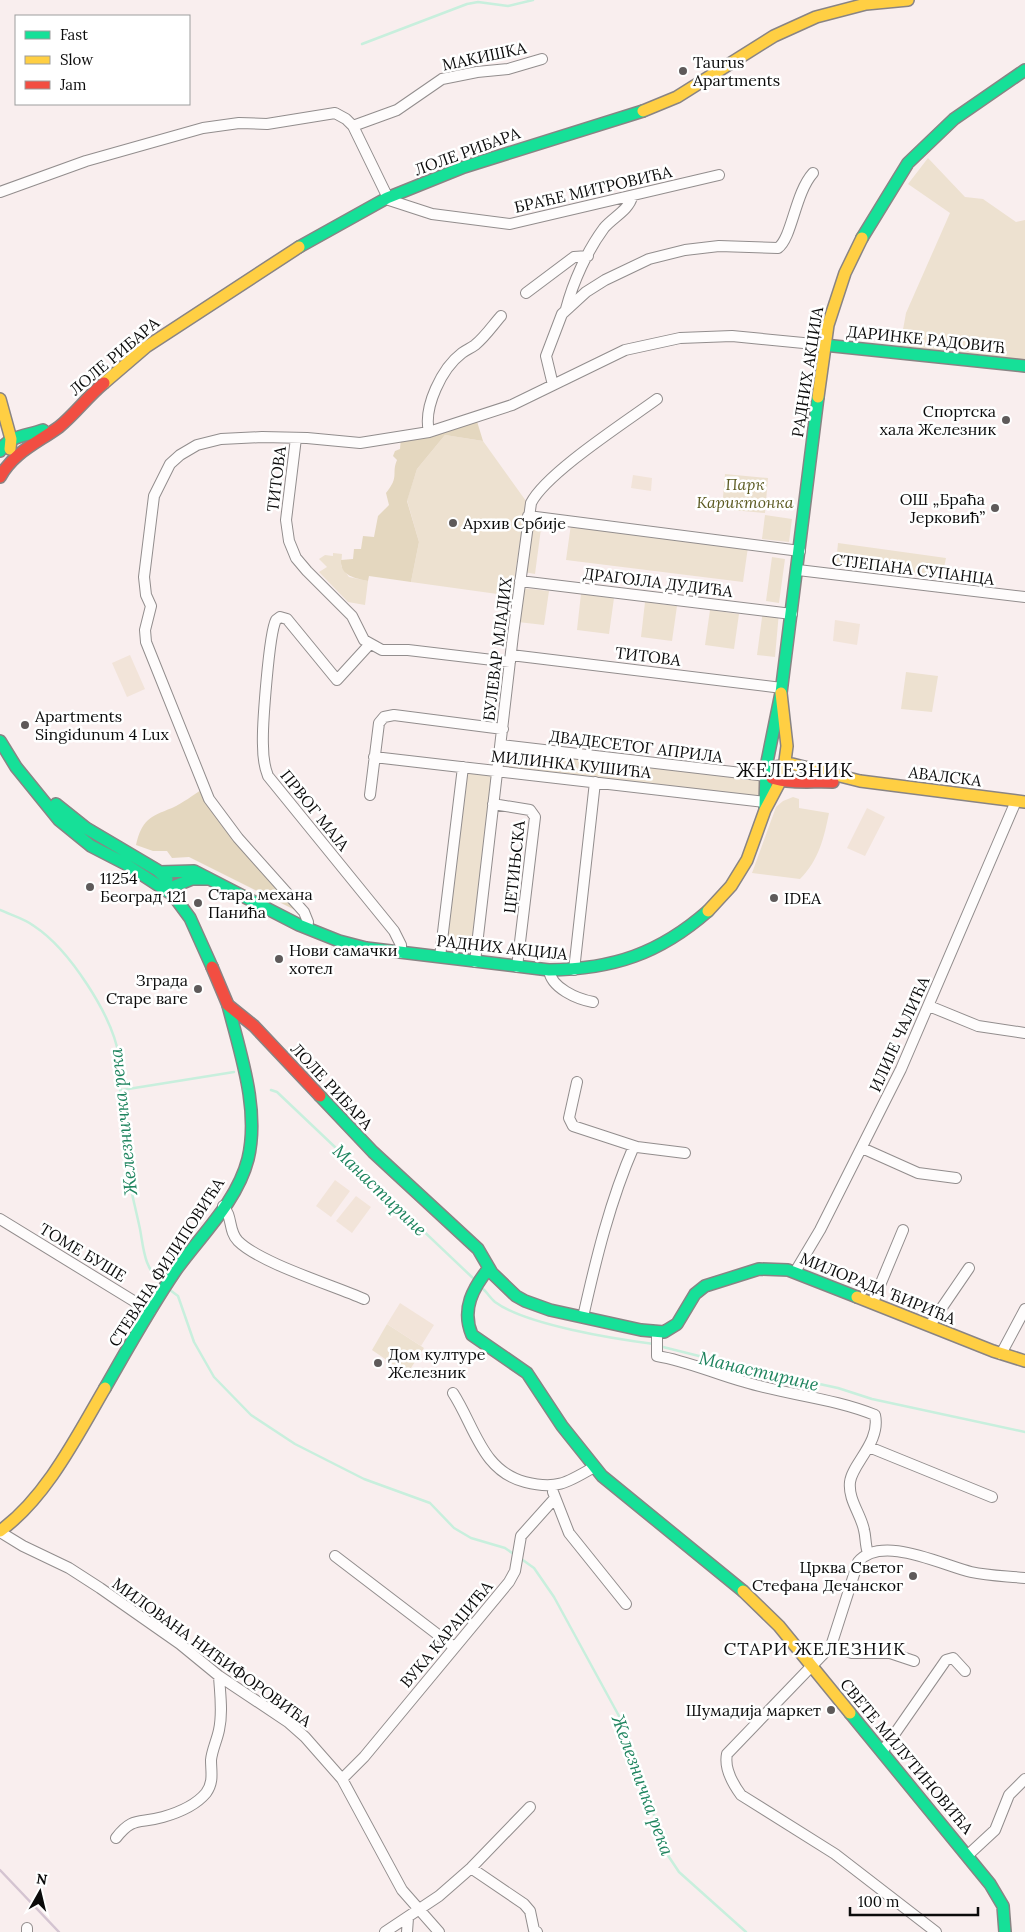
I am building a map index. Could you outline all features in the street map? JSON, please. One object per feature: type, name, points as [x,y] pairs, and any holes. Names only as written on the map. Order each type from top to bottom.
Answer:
[{"type":"main road","name":"ЛОЛЕ РИБАРА","points":[[0,476],[6,466],[7,447],[51,433],[125,363],[188,317],[312,238],[387,198],[501,154],[630,117],[685,92],[774,36],[816,17],[866,4],[908,0]]},
{"type":"main road","name":"РАДНИХ АКЦИЈА","points":[[34,788],[86,828],[172,886],[194,871],[307,928],[350,944],[475,962],[549,970],[574,970],[608,966],[638,956],[671,941],[715,906],[743,867],[750,854],[765,805],[775,710],[781,690],[798,570],[824,345],[834,304],[850,261],[880,206],[908,163],[954,119],[1025,70]]},
{"type":"main road","name":"ДАРИНКЕ РАДОВИЋ","points":[[824,345],[1025,366]]},
{"type":"main road","points":[[0,399],[7,447]]},
{"type":"main road","name":"РАДНИХ АКЦИЈА","points":[[765,805],[781,782],[786,764],[785,726],[781,690]]},
{"type":"main road","points":[[785,726],[794,753],[801,760],[819,771]]},
{"type":"main road","name":"ЛОЛЕ РИБАРА","points":[[0,741],[16,767],[54,815],[80,838],[172,886],[192,922],[228,1005],[254,1026],[373,1152],[469,1240],[489,1268]]},
{"type":"main road","points":[[781,782],[767,775],[772,770],[786,764]]},
{"type":"main road","name":"АВАЛСКА","points":[[786,764],[860,781],[1021,802]]},
{"type":"main road","name":"АВАЛСКА","points":[[781,782],[805,780],[839,783],[860,781]]},
{"type":"main road","name":"СТЕВАНА ФИЛИПОВИЋА","points":[[0,1532],[23,1513],[52,1473],[150,1311],[176,1271],[233,1192],[245,1167],[250,1134],[245,1081],[228,1005]]},
{"type":"main road","points":[[489,1268],[501,1282],[525,1301],[657,1336]]},
{"type":"main road","name":"СВЕТЕ МИЛУТИНОВИЋА","points":[[489,1268],[473,1288],[468,1298],[469,1330],[472,1335],[527,1374],[594,1468],[614,1487],[747,1594],[779,1626],[968,1855],[1003,1905],[1007,1919],[1006,1932]]},
{"type":"main road","name":"МИЛОРАДА ЋИРИЋА","points":[[657,1336],[670,1330],[677,1324],[695,1294],[711,1283],[759,1269],[795,1272],[1000,1354],[1025,1361]]},
{"type":"street","name":"МАКИШКА","points":[[353,126],[397,110],[442,79],[477,72],[508,69],[542,59]]},
{"type":"street","points":[[0,192],[86,161],[203,128],[221,124],[275,123],[330,112],[341,115],[353,126],[387,198]]},
{"type":"street","points":[[566,309],[586,292],[617,274],[668,253],[719,246],[773,249],[780,247],[787,236],[800,192],[812,173]]},
{"type":"street","name":"БРАЋЕ МИТРОВИЋА","points":[[387,198],[396,204],[432,214],[510,224],[632,197],[719,175]]},
{"type":"street","points":[[553,385],[546,356],[553,334],[566,309],[573,286],[605,228],[629,206],[632,197]]},
{"type":"street","points":[[526,293],[574,257],[588,256]]},
{"type":"street","points":[[430,432],[428,411],[432,397],[438,387],[458,356],[476,344],[501,316]]},
{"type":"street","points":[[307,928],[308,922],[304,912],[238,838],[209,799],[187,750],[145,638],[151,607],[144,583],[153,502],[161,480],[170,464],[185,451],[210,441],[239,438],[296,438],[360,443],[430,432],[495,412],[625,350],[680,338],[732,336],[824,345]]},
{"type":"street","name":"БУЛЕВАР МЛАДИХ","points":[[475,962],[528,516],[534,497],[559,473],[657,399]]},
{"type":"street","name":"ТИТОВА","points":[[296,438],[286,520],[292,549],[296,558],[325,592],[348,612],[360,635],[369,645],[382,650],[412,650],[510,658],[781,690]]},
{"type":"street","points":[[528,516],[800,551]]},
{"type":"street","name":"СТЈЕПАНА СУПАНЦА","points":[[798,570],[1025,597]]},
{"type":"street","name":"ДРАГОЈЛА ДУДИЋА","points":[[520,581],[792,614]]},
{"type":"street","name":"ПРВОГ МАЈА","points":[[369,645],[337,680],[288,619],[279,618],[274,625],[263,734],[264,768],[268,776],[394,931],[401,945],[402,953]]},
{"type":"street","points":[[370,795],[379,722],[389,715],[503,729]]},
{"type":"street","name":"ДВАДЕСЕТОГ АПРИЛА","points":[[501,745],[767,775]]},
{"type":"street","name":"МИЛИНКА КУШИЋА","points":[[374,757],[595,782],[765,805]]},
{"type":"street","points":[[440,957],[463,767]]},
{"type":"street","points":[[574,970],[595,782]]},
{"type":"street","name":"ИЛИЈЕ ЧАЛИЋА","points":[[795,1272],[862,1148],[1021,802]]},
{"type":"street","name":"ЦЕТИЊСКА","points":[[493,804],[530,810],[536,817],[517,966]]},
{"type":"street","points":[[549,970],[551,977],[561,988],[578,998],[593,1002]]},
{"type":"street","points":[[928,1006],[978,1026],[1025,1033]]},
{"type":"street","points":[[577,1082],[569,1118],[572,1124],[634,1146],[684,1153]]},
{"type":"street","points":[[583,1317],[605,1226],[617,1188],[634,1146]]},
{"type":"street","points":[[862,1148],[918,1173],[956,1178]]},
{"type":"street","points":[[223,1206],[229,1214],[236,1239],[253,1252],[364,1299]]},
{"type":"street","name":"ТОМЕ БУШЕ","points":[[0,1219],[150,1311]]},
{"type":"street","points":[[874,1302],[903,1230]]},
{"type":"street","points":[[930,1325],[969,1268]]},
{"type":"street","points":[[1000,1354],[1025,1309]]},
{"type":"street","points":[[657,1336],[657,1356],[693,1364],[744,1382],[832,1402],[872,1414],[875,1421],[869,1447],[850,1482],[854,1504],[864,1530],[868,1553]]},
{"type":"street","points":[[453,1393],[467,1414],[486,1456],[500,1472],[511,1478],[535,1485],[552,1486],[565,1484],[594,1468]]},
{"type":"street","points":[[869,1447],[992,1496]]},
{"type":"street","points":[[552,1486],[554,1498],[569,1533],[626,1604]]},
{"type":"street","name":"ВУКА КАРАЏИЋА","points":[[342,1779],[364,1757],[509,1582],[515,1568],[520,1541],[529,1526],[554,1498]]},
{"type":"street","name":"МИЛОВАНА НИЋИФОРОВИЋА","points":[[0,1532],[23,1546],[69,1568],[92,1583],[180,1644],[219,1676],[293,1727],[321,1754],[342,1779],[402,1890],[439,1932]]},
{"type":"street","points":[[936,1932],[836,1854],[741,1795],[735,1786],[728,1768],[727,1754],[831,1646],[858,1562],[868,1553],[888,1550],[913,1554],[974,1572],[1025,1578]]},
{"type":"street","points":[[335,1556],[454,1647]]},
{"type":"street","points":[[831,1646],[852,1653],[890,1653],[914,1662]]},
{"type":"street","points":[[882,1752],[947,1659],[954,1658],[965,1671]]},
{"type":"street","points":[[116,1838],[130,1823],[152,1820],[176,1812],[196,1802],[208,1791],[212,1778],[212,1760],[219,1728],[221,1701],[219,1676]]},
{"type":"street","points":[[968,1855],[998,1827],[1010,1795],[1025,1779]]},
{"type":"street","points":[[385,1932],[419,1910],[471,1868],[530,1807]]},
{"type":"street","points":[[471,1868],[524,1904],[530,1912],[534,1930],[538,1932]]},
{"type":"street","points":[[407,1932],[408,1918]]},
{"type":"green space","points":[[928,158],[965,197],[983,199],[1016,222],[1025,220],[1025,360],[900,346],[906,313],[950,213],[908,184]]},
{"type":"green space","points":[[445,435],[483,441],[526,501],[512,596],[411,582],[419,542],[407,500],[417,469]]},
{"type":"green space","name":"Парк Кариктонка","points":[[725,474],[768,478],[765,513],[722,509]]},
{"type":"green space","points":[[765,515],[792,519],[789,542],[762,539]]},
{"type":"green space","points":[[530,519],[542,521],[535,574],[524,572]]},
{"type":"green space","points":[[571,524],[748,547],[743,582],[566,560]]},
{"type":"green space","points":[[838,543],[946,558],[942,577],[836,563]]},
{"type":"green space","points":[[333,553],[342,554],[341,566],[349,577],[368,581],[365,605],[348,602],[319,572],[327,567],[319,559],[325,555],[333,556]]},
{"type":"green space","points":[[772,557],[785,559],[779,603],[766,601]]},
{"type":"green space","points":[[522,588],[549,591],[544,625],[518,622]]},
{"type":"green space","points":[[581,594],[614,598],[609,634],[577,630]]},
{"type":"green space","points":[[645,602],[677,606],[672,641],[641,637]]},
{"type":"green space","points":[[710,610],[739,614],[734,649],[705,645]]},
{"type":"green space","points":[[763,610],[779,612],[775,657],[757,655]]},
{"type":"green space","points":[[906,672],[938,676],[932,712],[901,709]]},
{"type":"green space","points":[[505,748],[760,778],[758,799],[503,768]]},
{"type":"green space","points":[[464,769],[493,772],[474,942],[444,938]]},
{"type":"green space","points":[[793,797],[799,799],[799,808],[829,813],[823,840],[812,864],[800,879],[752,873],[776,807],[783,801]]},
{"type":"green space","points":[[387,1324],[424,1348],[407,1374],[372,1350]]},
{"type":"shaded area","points":[[476,418],[483,441],[445,435],[417,469],[407,501],[419,542],[411,582],[369,576],[368,581],[346,573],[341,565],[341,560],[353,559],[354,549],[361,549],[363,536],[374,537],[378,516],[389,505],[386,493],[393,483],[397,460],[393,456],[395,451],[400,449],[401,437]]},
{"type":"shaded area","points":[[633,475],[652,478],[651,491],[631,488]]},
{"type":"shaded area","points":[[835,620],[860,624],[857,645],[833,641]]},
{"type":"shaded area","points":[[130,655],[145,689],[127,697],[112,663]]},
{"type":"shaded area","points":[[203,789],[305,915],[189,857],[172,858],[167,851],[153,851],[136,845],[141,830],[148,820],[180,804]]},
{"type":"shaded area","points":[[867,808],[885,817],[865,856],[847,848]]},
{"type":"shaded area","points":[[335,1180],[350,1191],[331,1217],[316,1206]]},
{"type":"shaded area","points":[[356,1196],[371,1207],[352,1233],[336,1221]]},
{"type":"shaded area","points":[[400,1303],[434,1325],[421,1346],[387,1324]]},
{"type":"waterway","points":[[362,44],[467,4],[478,2],[508,6],[533,0]]},
{"type":"waterway","name":"Железничка река","points":[[0,910],[30,924],[61,950],[87,985],[108,1022],[119,1057],[121,1129],[127,1172],[146,1259],[148,1265],[162,1283]]},
{"type":"waterway","name":"Манастирине","points":[[122,1090],[234,1072]]},
{"type":"waterway","name":"Манастирине","points":[[271,1090],[277,1092],[475,1280]]},
{"type":"waterway","name":"Манастирине","points":[[482,1288],[495,1302],[527,1318],[572,1330],[654,1344]]},
{"type":"waterway","name":"Железничка река","points":[[170,1290],[178,1296],[194,1342],[214,1377],[251,1415],[295,1444],[364,1479],[430,1503],[454,1528],[471,1538],[505,1548],[515,1555]]},
{"type":"waterway","name":"Манастирине","points":[[659,1346],[838,1388],[872,1399],[1025,1432]]},
{"type":"waterway","name":"Железничка река","points":[[520,1558],[534,1568],[554,1597],[625,1727],[667,1854],[679,1872],[746,1932]]},
{"type":"railway","points":[[0,1870],[59,1932]]},
{"type":"traffic: fast","points":[[862,238],[908,163],[954,119],[1025,70]]},
{"type":"traffic: fast","points":[[299,247],[387,198],[464,167],[643,111]]},
{"type":"traffic: fast","points":[[824,345],[1025,366]]},
{"type":"traffic: fast","points":[[765,807],[766,767],[781,693],[818,397]]},
{"type":"traffic: fast","points":[[0,451],[13,439],[43,430]]},
{"type":"traffic: fast","points":[[0,741],[16,767],[59,820],[91,846],[124,863],[173,895],[190,918],[212,967]]},
{"type":"traffic: fast","points":[[56,804],[86,828],[157,870],[167,879]]},
{"type":"traffic: fast","points":[[160,872],[194,871],[299,925],[339,941],[366,948],[549,970],[594,966],[634,956],[671,938],[690,926],[708,911]]},
{"type":"traffic: fast","points":[[165,890],[192,879],[209,879]]},
{"type":"traffic: fast","points":[[105,1388],[166,1284],[227,1204],[243,1175],[248,1159],[252,1121],[247,1081],[228,1005]]},
{"type":"traffic: fast","points":[[320,1096],[373,1152],[478,1249],[492,1273],[516,1296],[525,1301],[550,1310],[641,1330],[664,1332],[677,1324],[695,1294],[705,1286],[759,1269],[788,1270],[857,1297]]},
{"type":"traffic: fast","points":[[489,1268],[478,1283],[470,1299],[468,1316],[472,1335],[527,1373],[562,1426],[602,1476],[743,1591]]},
{"type":"traffic: fast","points":[[850,1713],[990,1884],[1003,1906],[1005,1932]]},
{"type":"traffic: slow","points":[[643,111],[677,97],[774,36],[816,17],[866,4],[908,0]]},
{"type":"traffic: slow","points":[[818,397],[828,325],[845,273],[862,238]]},
{"type":"traffic: slow","points":[[104,383],[146,347],[299,247]]},
{"type":"traffic: slow","points":[[0,399],[11,439],[10,449]]},
{"type":"traffic: slow","points":[[708,911],[731,886],[747,860],[765,810],[783,776],[787,746],[781,693]]},
{"type":"traffic: slow","points":[[776,767],[792,764],[860,781],[1025,802]]},
{"type":"traffic: slow","points":[[857,1297],[993,1351],[1025,1361]]},
{"type":"traffic: slow","points":[[0,1531],[17,1517],[46,1484],[72,1446],[105,1388]]},
{"type":"traffic: slow","points":[[743,1591],[779,1626],[850,1713]]},
{"type":"traffic: jam","points":[[0,477],[19,454],[59,427],[104,383]]},
{"type":"traffic: jam","points":[[772,778],[794,782],[833,782]]},
{"type":"traffic: jam","points":[[212,967],[228,1005],[254,1026],[320,1096]]},
{"type":"place","name":"Taurus Apartments","points":[[683,71]]},
{"type":"place","name":"Спортска хала Железник","points":[[1006,420]]},
{"type":"place","name":"ОШ „Браћа Јерковић”","points":[[995,508]]},
{"type":"place","name":"Архив Србије","points":[[453,523]]},
{"type":"place","name":"Apartments Singidunum 4 Lux","points":[[25,725]]},
{"type":"place","name":"11254 Београд 121","points":[[90,887]]},
{"type":"place","name":"IDEA","points":[[774,898]]},
{"type":"place","name":"Стара механа Панића","points":[[198,903]]},
{"type":"place","name":"Нови самачки хотел","points":[[279,959]]},
{"type":"place","name":"Зграда Старе ваге","points":[[198,989]]},
{"type":"place","name":"Дом културе Железник","points":[[378,1363]]},
{"type":"place","name":"Црква Светог Стефана Дечанског","points":[[913,1576]]},
{"type":"place","name":"Шумадија маркет","points":[[831,1710]]},
{"type":"district","name":"ЖЕЛЕЗНИК","points":[[795,770]]},
{"type":"district","name":"СТАРИ ЖЕЛЕЗНИК","points":[[815,1648]]}]
